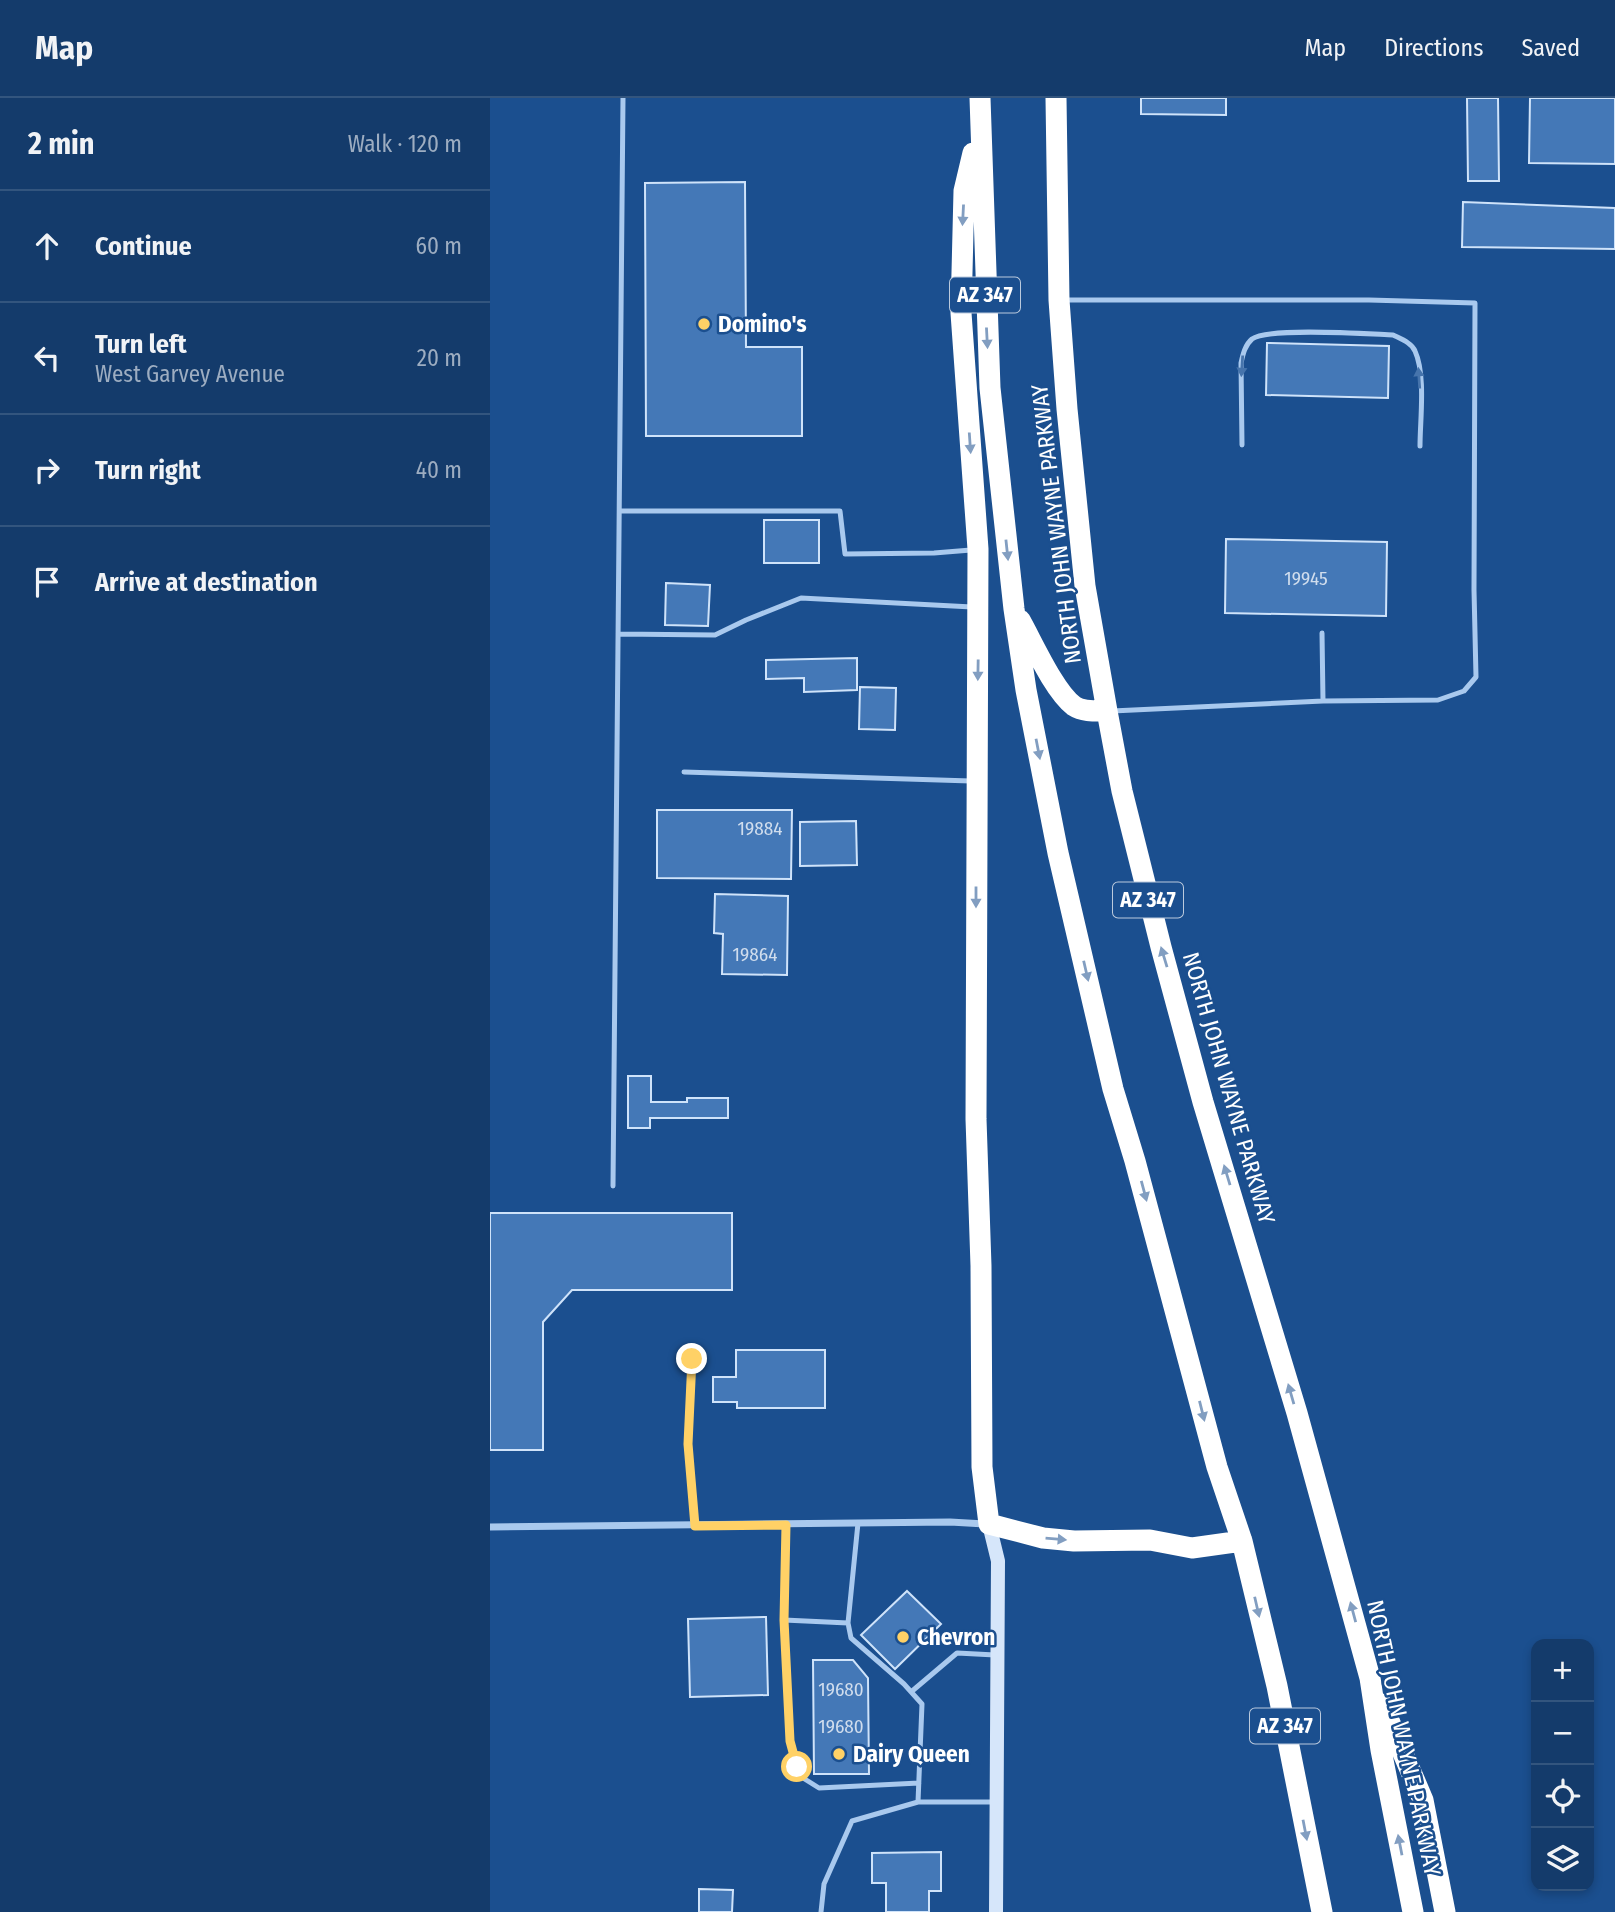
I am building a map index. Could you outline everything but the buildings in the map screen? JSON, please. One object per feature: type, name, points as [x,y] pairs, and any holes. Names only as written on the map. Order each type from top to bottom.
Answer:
[{"type":"highway","name":"AZ 347","points":[[980,98],[990,388],[1014,609],[1026,691],[1058,853],[1113,1089],[1139,1174],[1217,1467],[1242,1541],[1277,1686],[1322,1912]]},
{"type":"highway","name":"NORTH JOHN WAYNE PARKWAY","points":[[1056,98],[1059,300],[1069,432],[1085,586],[1122,792],[1203,1102],[1300,1426],[1370,1678],[1381,1750],[1413,1912]]},
{"type":"highway","points":[[981,125],[964,191],[961,313],[978,549],[976,1119],[981,1266],[982,1467],[989,1524],[1043,1538],[1074,1541],[1150,1540],[1192,1548],[1242,1541]]},
{"type":"highway","points":[[1014,609],[1060,691],[1075,707],[1090,711],[1107,711]]},
{"type":"highway","points":[[1370,1678],[1423,1800],[1446,1912]]},
{"type":"main road","points":[[989,1524],[998,1561],[996,1912]]},
{"type":"street","points":[[490,1527],[989,1524]]},
{"type":"lane","points":[[614,1186],[623,98]]},
{"type":"lane","points":[[1059,300],[1368,300],[1475,303],[1476,677],[1464,691],[1438,700],[1323,701],[1107,711]]},
{"type":"lane","points":[[1242,445],[1241,363],[1244,350],[1252,339],[1266,334],[1314,334],[1393,335],[1415,349],[1420,373],[1420,446]]},
{"type":"lane","points":[[620,511],[840,511],[845,554],[934,553],[978,549]]},
{"type":"lane","points":[[618,634],[715,635],[801,598],[978,607]]},
{"type":"lane","points":[[1322,633],[1323,701]]},
{"type":"lane","points":[[684,772],[977,782]]},
{"type":"lane","points":[[692,1359],[688,1444],[695,1526]]},
{"type":"lane","points":[[858,1523],[848,1623],[851,1638],[922,1704],[918,1802]]},
{"type":"lane","points":[[786,1525],[784,1620],[790,1741],[797,1767],[803,1778],[819,1788],[919,1783]]},
{"type":"lane","points":[[784,1620],[848,1623]]},
{"type":"lane","points":[[911,1692],[957,1653],[998,1655]]},
{"type":"lane","points":[[821,1912],[824,1884],[852,1822],[918,1802],[997,1802]]},
{"type":"place","name":"Domino's","points":[[704,324]]},
{"type":"place","name":"Chevron","points":[[903,1637]]},
{"type":"place","name":"Dairy Queen","points":[[839,1754]]},
{"type":"route","points":[[692,1359],[688,1444],[695,1526],[786,1525],[784,1620],[790,1741],[797,1767]]}]
